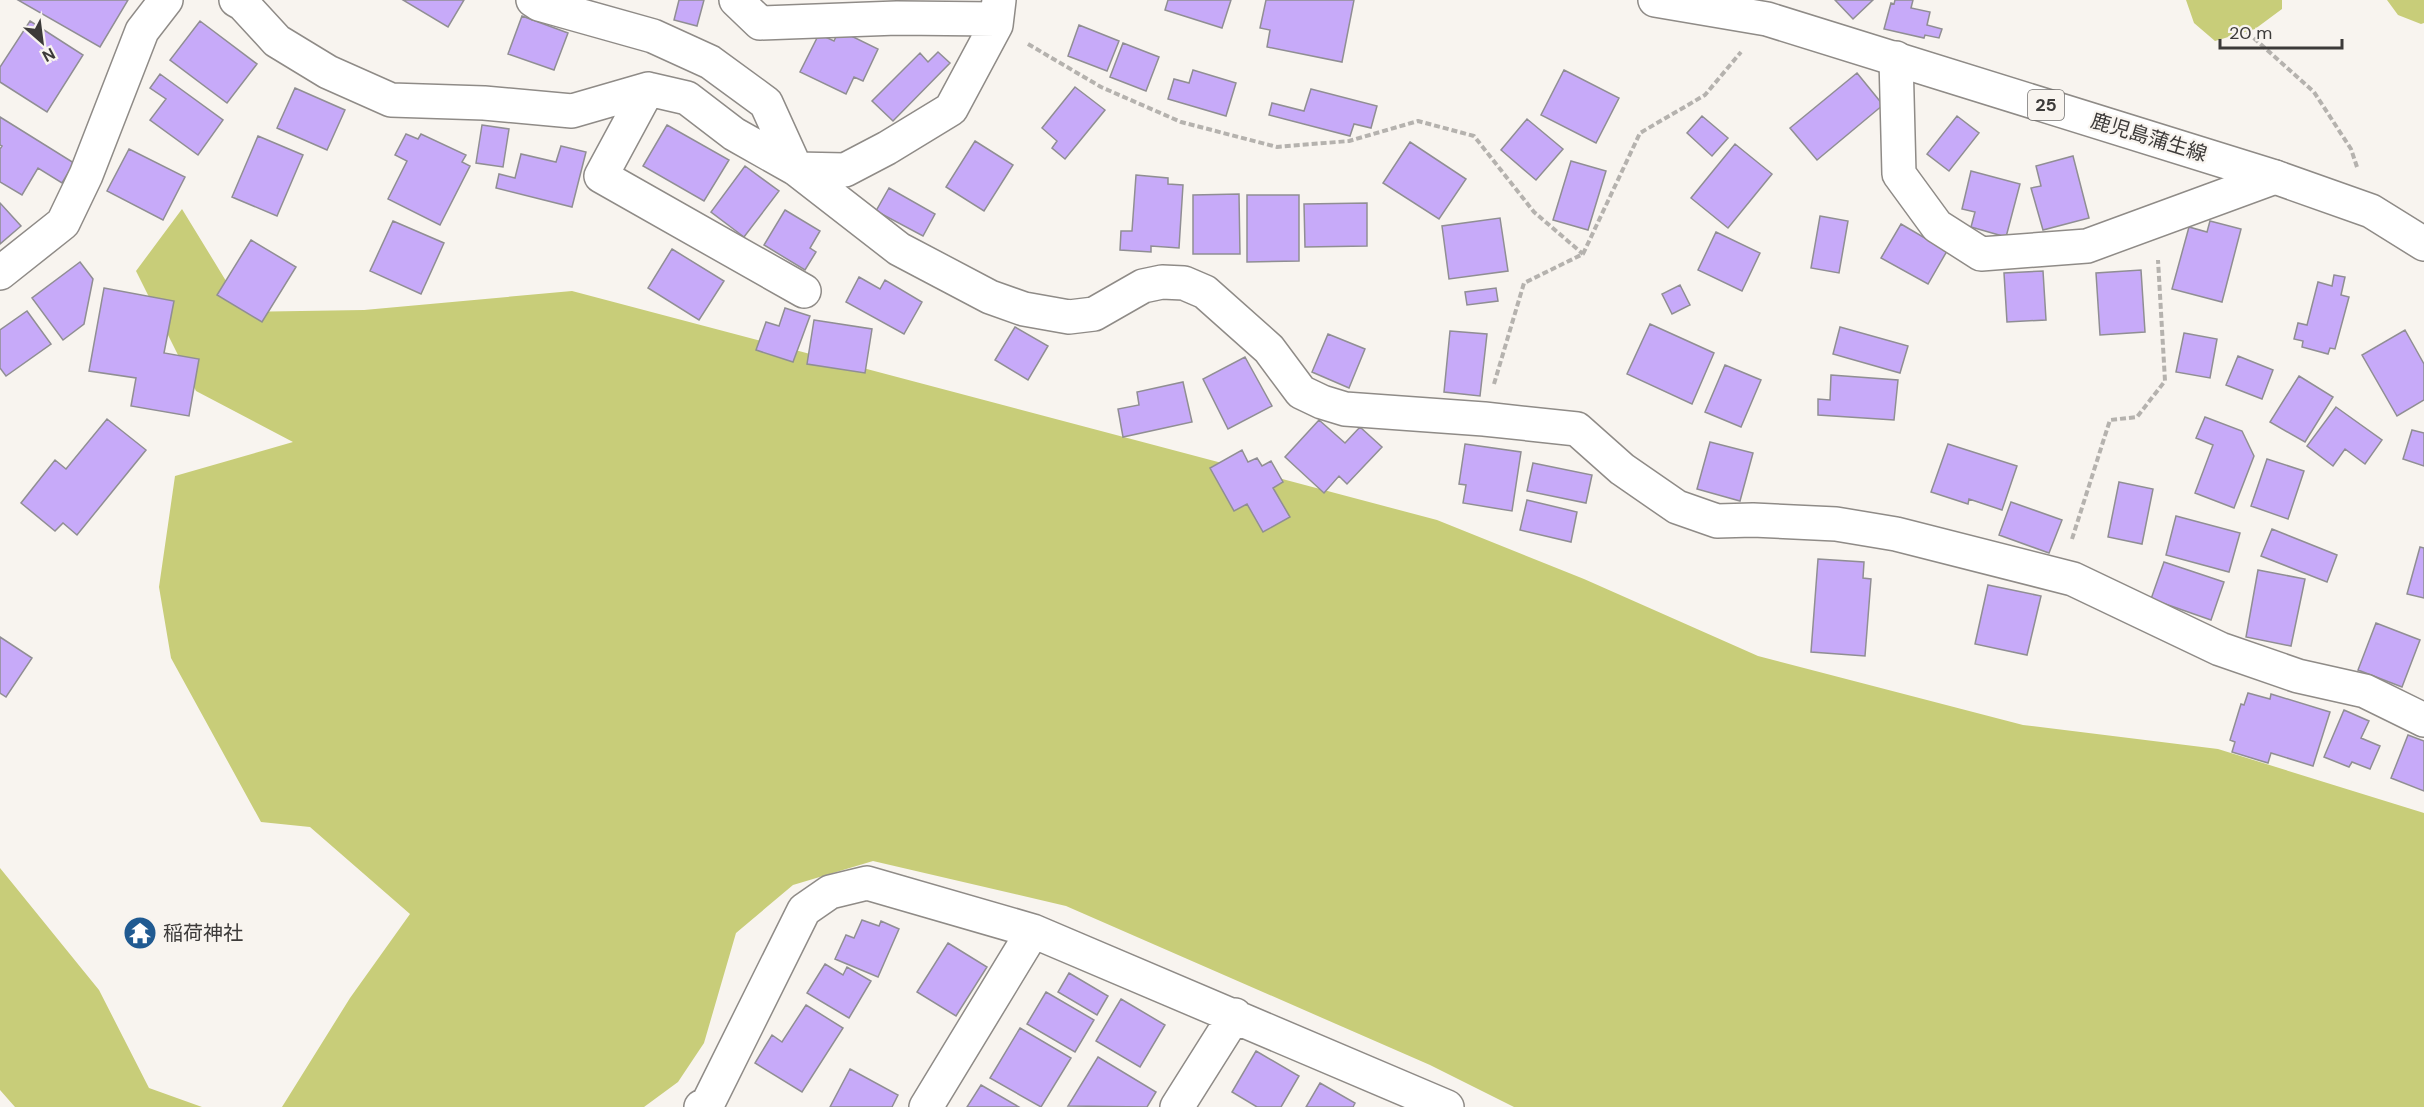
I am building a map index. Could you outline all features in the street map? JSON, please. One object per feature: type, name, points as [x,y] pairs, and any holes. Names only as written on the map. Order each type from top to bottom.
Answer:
[{"type":"street","points":[[0,273],[63,223],[86,176],[142,31],[166,0]]},
{"type":"street","points":[[236,0],[243,4],[277,41],[328,72],[391,100],[484,103],[572,111],[648,89],[687,98],[734,134],[796,169],[899,249],[990,297],[1024,309],[1069,317],[1094,314],[1143,286],[1162,282],[1184,283],[1205,292],[1228,311],[1269,349],[1302,392],[1322,402],[1345,409],[1484,419],[1576,429],[1622,469],[1677,507],[1717,521],[1753,520],[1836,524],[1896,534],[2073,579],[2220,649],[2298,676],[2365,691],[2424,720]]},
{"type":"street","points":[[533,0],[539,4],[653,36],[710,62],[766,104],[796,169]]},
{"type":"street","points":[[736,0],[760,23],[997,14],[951,109],[887,148],[845,170],[796,169]]},
{"type":"street","name":"鹿児島蒲生線","points":[[1656,0],[1767,19],[2275,177],[2371,211],[2424,244]]},
{"type":"street","points":[[1896,58],[1899,174],[1937,226],[1982,254],[2086,246],[2275,177]]},
{"type":"street","points":[[648,89],[601,176],[804,291]]},
{"type":"street","points":[[710,1106],[804,910],[830,892],[867,884],[1033,931],[1235,1016],[1428,1103]]},
{"type":"street","points":[[926,1107],[1033,931]]},
{"type":"street","points":[[1177,1107],[1235,1016]]},
{"type":"path","points":[[997,14],[1101,87],[1171,118],[1276,147],[1349,141],[1419,121],[1474,136],[1534,212],[1583,254]]},
{"type":"path","points":[[1484,419],[1524,284],[1583,254],[1640,133],[1705,95],[1767,19]]},
{"type":"path","points":[[2247,32],[2314,92],[2351,149],[2371,211]]},
{"type":"path","points":[[2060,576],[2110,420],[2137,417],[2165,381],[2156,220]]},
{"type":"green space","points":[[2186,0],[2282,0],[2282,9],[2255,29],[2215,41],[2194,23]]},
{"type":"green space","points":[[2387,0],[2424,0],[2424,23],[2421,24],[2398,15]]},
{"type":"green space","points":[[182,209],[245,312],[364,310],[572,291],[1437,520],[1584,579],[1758,656],[2023,725],[2218,749],[2424,813],[2424,1107],[1514,1107],[1430,1065],[1066,906],[873,861],[793,885],[736,933],[704,1043],[678,1082],[644,1107],[282,1107],[350,998],[410,914],[310,827],[261,822],[171,658],[159,587],[175,476],[293,442],[196,391],[136,271]]},
{"type":"green space","points":[[0,868],[99,990],[149,1088],[202,1107],[15,1107],[0,1090]]},
{"type":"building","points":[[18,0],[128,0],[100,47]]},
{"type":"building","points":[[403,0],[464,0],[448,27]]},
{"type":"building","points":[[679,0],[704,0],[697,26],[674,20]]},
{"type":"building","points":[[1168,0],[1231,0],[1222,28],[1165,10]]},
{"type":"building","points":[[1266,0],[1354,0],[1342,62],[1267,47],[1270,30],[1260,28]]},
{"type":"building","points":[[1835,0],[1873,0],[1853,19]]},
{"type":"building","points":[[1895,0],[1913,0],[1911,8],[1930,12],[1927,25],[1942,29],[1939,38],[1925,35],[1924,38],[1884,29],[1891,3],[1894,4]]},
{"type":"building","points":[[522,16],[568,33],[554,70],[508,54]]},
{"type":"building","points":[[30,21],[83,55],[47,112],[0,82],[0,67]]},
{"type":"building","points":[[200,21],[257,64],[227,103],[170,60]]},
{"type":"building","points":[[1079,25],[1119,41],[1107,71],[1068,56]]},
{"type":"building","points":[[839,30],[878,49],[863,81],[854,77],[846,94],[800,72],[819,34],[834,41]]},
{"type":"building","points":[[1123,43],[1159,57],[1146,91],[1110,77]]},
{"type":"building","points":[[938,52],[950,63],[893,121],[872,101],[920,53],[928,62]]},
{"type":"building","points":[[1193,70],[1236,83],[1226,116],[1168,99],[1174,79],[1189,83]]},
{"type":"building","points":[[1564,70],[1619,98],[1596,143],[1541,115]]},
{"type":"building","points":[[1857,73],[1883,105],[1817,160],[1790,128]]},
{"type":"building","points":[[160,74],[223,120],[198,155],[150,120],[166,99],[150,88]]},
{"type":"building","points":[[1075,87],[1105,110],[1065,159],[1052,148],[1057,141],[1042,128]]},
{"type":"building","points":[[295,88],[345,110],[327,150],[277,128]]},
{"type":"building","points":[[1311,89],[1377,106],[1371,128],[1354,124],[1350,136],[1269,115],[1272,103],[1304,111]]},
{"type":"building","points":[[1702,116],[1728,138],[1712,156],[1687,133]]},
{"type":"building","points":[[1957,116],[1979,133],[1949,171],[1927,154]]},
{"type":"building","points":[[0,117],[74,163],[62,183],[38,168],[22,195],[0,182],[0,149],[2,146],[0,145]]},
{"type":"building","points":[[1527,119],[1563,149],[1536,180],[1501,150]]},
{"type":"building","points":[[482,125],[509,129],[503,167],[476,163]]},
{"type":"building","points":[[667,125],[729,160],[704,201],[643,166]]},
{"type":"building","points":[[406,134],[418,139],[421,134],[466,155],[462,162],[470,166],[440,225],[388,199],[407,161],[395,155]]},
{"type":"building","points":[[258,136],[303,155],[277,216],[232,197]]},
{"type":"building","points":[[975,141],[1013,165],[984,211],[946,187]]},
{"type":"building","points":[[1410,142],[1466,179],[1439,219],[1383,183]]},
{"type":"building","points":[[1735,144],[1772,174],[1728,228],[1691,198]]},
{"type":"building","points":[[561,146],[586,152],[572,207],[496,188],[499,174],[515,178],[521,154],[556,162]]},
{"type":"building","points":[[129,149],[185,177],[163,220],[107,191]]},
{"type":"building","points":[[2073,156],[2089,218],[2043,230],[2031,188],[2041,186],[2036,166]]},
{"type":"building","points":[[1571,161],[1606,171],[1588,230],[1553,220]]},
{"type":"building","points":[[745,166],[779,191],[744,237],[711,212]]},
{"type":"building","points":[[1971,171],[2020,184],[2006,237],[1971,227],[1975,212],[1962,209]]},
{"type":"building","points":[[1136,175],[1168,178],[1168,184],[1183,185],[1179,248],[1151,246],[1151,252],[1120,250],[1121,231],[1132,231]]},
{"type":"building","points":[[889,188],[935,214],[923,236],[876,211]]},
{"type":"building","points":[[1239,194],[1240,254],[1193,254],[1193,195]]},
{"type":"building","points":[[1247,195],[1299,195],[1299,261],[1247,262]]},
{"type":"building","points":[[0,203],[21,226],[0,244]]},
{"type":"building","points":[[1367,203],[1367,246],[1305,247],[1304,204]]},
{"type":"building","points":[[785,210],[820,231],[810,248],[816,252],[805,270],[764,245]]},
{"type":"building","points":[[1820,216],[1848,221],[1839,273],[1811,268]]},
{"type":"building","points":[[1500,218],[1508,271],[1449,279],[1442,226]]},
{"type":"building","points":[[393,221],[444,243],[421,294],[370,271]]},
{"type":"building","points":[[2210,221],[2241,229],[2222,302],[2172,289],[2189,227],[2207,232]]},
{"type":"building","points":[[1901,224],[1947,251],[1928,284],[1881,258]]},
{"type":"building","points":[[1716,232],[1760,253],[1742,291],[1698,270]]},
{"type":"building","points":[[251,240],[296,267],[262,322],[217,295]]},
{"type":"building","points":[[672,249],[724,281],[699,320],[648,288]]},
{"type":"building","points":[[80,262],[93,279],[84,324],[63,340],[32,298]]},
{"type":"building","points":[[2141,270],[2145,332],[2100,335],[2096,273]]},
{"type":"building","points":[[2043,271],[2046,320],[2007,322],[2004,273]]},
{"type":"building","points":[[2334,275],[2345,277],[2341,295],[2349,297],[2335,349],[2330,348],[2328,354],[2302,347],[2303,341],[2294,339],[2298,323],[2307,325],[2318,282],[2332,286]]},
{"type":"building","points":[[859,277],[880,289],[885,280],[922,302],[904,334],[846,302]]},
{"type":"building","points":[[1680,285],[1690,305],[1672,314],[1662,294]]},
{"type":"building","points":[[104,288],[174,301],[164,353],[199,359],[189,416],[131,406],[136,378],[89,371]]},
{"type":"building","points":[[1496,288],[1498,301],[1467,305],[1465,292]]},
{"type":"building","points":[[785,308],[810,316],[793,362],[756,350],[766,322],[779,326]]},
{"type":"building","points":[[27,311],[51,344],[6,376],[0,368],[0,330]]},
{"type":"building","points":[[814,320],[872,329],[865,373],[807,364]]},
{"type":"building","points":[[1650,324],[1714,353],[1692,404],[1627,374]]},
{"type":"building","points":[[1015,327],[1048,346],[1028,380],[995,360]]},
{"type":"building","points":[[1840,327],[1908,346],[1900,373],[1833,354]]},
{"type":"building","points":[[2405,330],[2424,364],[2424,400],[2397,416],[2362,355]]},
{"type":"building","points":[[1450,331],[1487,334],[1480,396],[1444,392]]},
{"type":"building","points":[[2184,333],[2217,339],[2210,378],[2176,372]]},
{"type":"building","points":[[1328,334],[1365,349],[1349,388],[1312,372]]},
{"type":"building","points":[[2238,356],[2273,370],[2262,399],[2226,385]]},
{"type":"building","points":[[1245,357],[1272,406],[1228,429],[1203,379]]},
{"type":"building","points":[[1725,365],[1761,380],[1741,427],[1705,412]]},
{"type":"building","points":[[1831,375],[1898,380],[1894,420],[1818,415],[1818,399],[1830,400]]},
{"type":"building","points":[[2299,376],[2333,397],[2305,442],[2270,422]]},
{"type":"building","points":[[1183,382],[1192,422],[1123,437],[1118,409],[1139,405],[1137,392]]},
{"type":"building","points":[[2336,407],[2382,440],[2365,464],[2345,449],[2333,466],[2307,446]]},
{"type":"building","points":[[2205,417],[2242,431],[2254,456],[2234,508],[2195,493],[2213,445],[2196,438]]},
{"type":"building","points":[[107,419],[146,450],[77,535],[63,523],[55,531],[21,503],[55,460],[66,469]]},
{"type":"building","points":[[1319,420],[1345,443],[1360,427],[1382,447],[1347,484],[1339,476],[1324,493],[1285,457]]},
{"type":"building","points":[[2412,430],[2424,433],[2424,466],[2403,459]]},
{"type":"building","points":[[1710,442],[1753,453],[1740,501],[1697,489]]},
{"type":"building","points":[[1465,444],[1521,452],[1512,511],[1463,503],[1466,485],[1459,484]]},
{"type":"building","points":[[1948,444],[2017,466],[2002,510],[1969,499],[1968,504],[1931,492]]},
{"type":"building","points":[[1242,450],[1248,462],[1257,458],[1262,466],[1271,461],[1283,482],[1273,488],[1290,517],[1263,532],[1247,504],[1234,511],[1210,468]]},
{"type":"building","points":[[2267,459],[2304,471],[2288,519],[2251,506]]},
{"type":"building","points":[[1533,463],[1592,475],[1586,503],[1527,491]]},
{"type":"building","points":[[2119,482],[2153,489],[2142,544],[2108,537]]},
{"type":"building","points":[[1527,500],[1577,512],[1571,542],[1520,530]]},
{"type":"building","points":[[2011,502],[2062,520],[2049,553],[1999,535]]},
{"type":"building","points":[[2176,516],[2240,533],[2229,572],[2166,555]]},
{"type":"building","points":[[2272,529],[2337,555],[2327,582],[2261,556]]},
{"type":"building","points":[[2420,547],[2424,548],[2424,598],[2407,594]]},
{"type":"building","points":[[1818,559],[1864,562],[1863,578],[1871,579],[1865,656],[1811,652]]},
{"type":"building","points":[[2164,562],[2224,582],[2211,620],[2151,599]]},
{"type":"building","points":[[2258,570],[2305,579],[2291,646],[2246,637]]},
{"type":"building","points":[[1988,585],[2041,596],[2027,655],[1975,644]]},
{"type":"building","points":[[2376,623],[2420,640],[2402,687],[2358,670]]},
{"type":"building","points":[[0,637],[32,658],[6,697],[0,693]]},
{"type":"building","points":[[2248,693],[2270,699],[2271,694],[2330,712],[2313,766],[2271,753],[2268,763],[2232,752],[2235,742],[2230,740],[2241,704],[2244,705]]},
{"type":"building","points":[[2344,710],[2369,721],[2361,738],[2380,746],[2370,769],[2352,762],[2349,767],[2324,757]]},
{"type":"building","points":[[2408,735],[2424,741],[2424,791],[2391,778]]},
{"type":"building","points":[[862,920],[879,926],[881,921],[899,929],[878,977],[835,959],[846,935],[854,938]]},
{"type":"building","points":[[948,943],[987,967],[956,1016],[917,992]]},
{"type":"building","points":[[825,964],[843,975],[847,967],[871,981],[849,1018],[807,993]]},
{"type":"building","points":[[1069,973],[1108,996],[1097,1015],[1058,992]]},
{"type":"building","points":[[1046,992],[1094,1020],[1075,1052],[1027,1024]]},
{"type":"building","points":[[1121,999],[1165,1025],[1140,1067],[1096,1041]]},
{"type":"building","points":[[806,1005],[843,1028],[802,1092],[755,1063],[772,1035],[782,1042]]},
{"type":"building","points":[[1020,1028],[1071,1058],[1041,1107],[990,1078]]},
{"type":"building","points":[[1256,1051],[1299,1076],[1281,1107],[1257,1107],[1232,1092]]},
{"type":"building","points":[[1098,1057],[1156,1092],[1147,1107],[1068,1106]]},
{"type":"building","points":[[850,1069],[898,1095],[892,1107],[830,1107]]},
{"type":"building","points":[[1320,1083],[1355,1103],[1353,1107],[1306,1107]]},
{"type":"building","points":[[981,1085],[1019,1107],[967,1107]]},
{"type":"place","name":"稲荷神社","points":[[140,933]]}]
